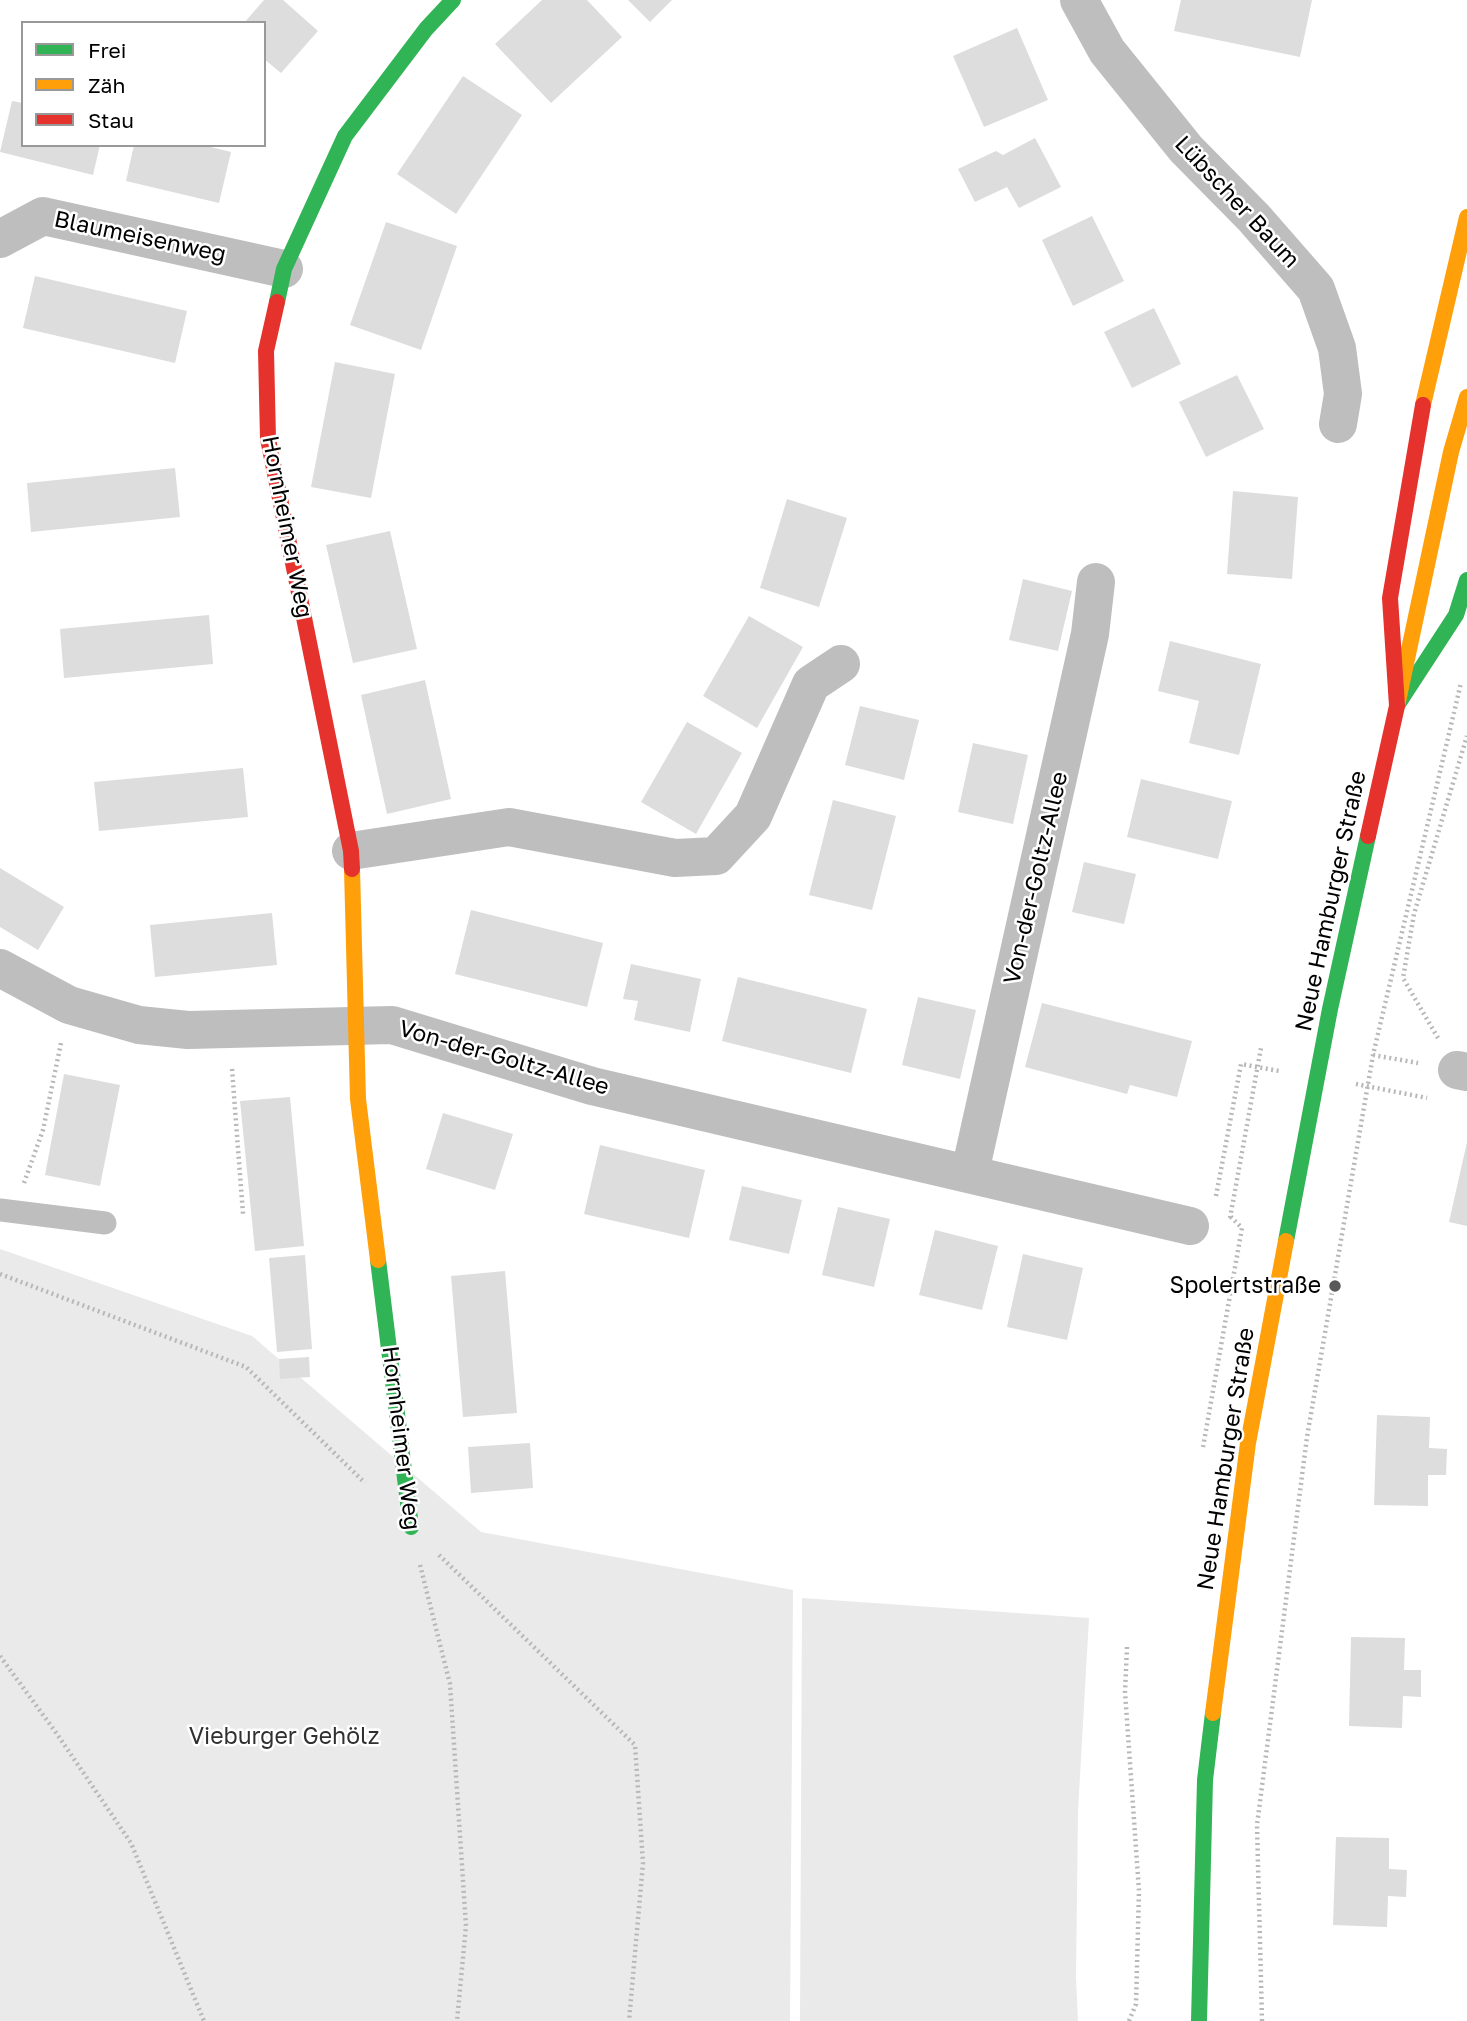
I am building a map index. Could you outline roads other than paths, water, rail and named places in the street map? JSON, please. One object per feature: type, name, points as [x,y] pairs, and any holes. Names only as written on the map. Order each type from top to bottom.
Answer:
[{"type":"main road","name":"Hornheimer Weg","points":[[411,1527],[358,1099],[351,851],[268,439],[266,351],[284,269],[345,136],[426,29],[453,0]]},
{"type":"main road","name":"Neue Hamburger Straße","points":[[1199,2021],[1205,1780],[1236,1519],[1330,1009],[1397,706],[1392,586],[1429,374],[1467,217]]},
{"type":"main road","points":[[1397,706],[1451,452],[1467,397]]},
{"type":"main road","name":"Neue Hamburger Straße","points":[[1397,706],[1456,615],[1467,580]]},
{"type":"street","name":"Lübscher Baum","points":[[1079,0],[1107,51],[1186,149],[1254,218],[1316,289],[1337,348],[1343,394],[1338,424]]},
{"type":"street","name":"Blaumeisenweg","points":[[0,239],[43,216],[284,269]]},
{"type":"street","name":"Von-der-Goltz-Allee","points":[[970,1172],[1090,634],[1096,582]]},
{"type":"street","points":[[351,851],[509,827],[675,858],[716,856],[753,816],[811,684],[841,664]]},
{"type":"street","name":"Von-der-Goltz-Allee","points":[[0,968],[69,1005],[139,1025],[228,1029],[391,1025],[592,1086],[970,1172],[1190,1226]]},
{"type":"lane","points":[[7,1212],[105,1223]]},
{"type":"place","name":"Spolertstraße","points":[[1335,1286]]},
{"type":"park label","name":"Vieburger Gehölz","points":[[284,1737]]}]
